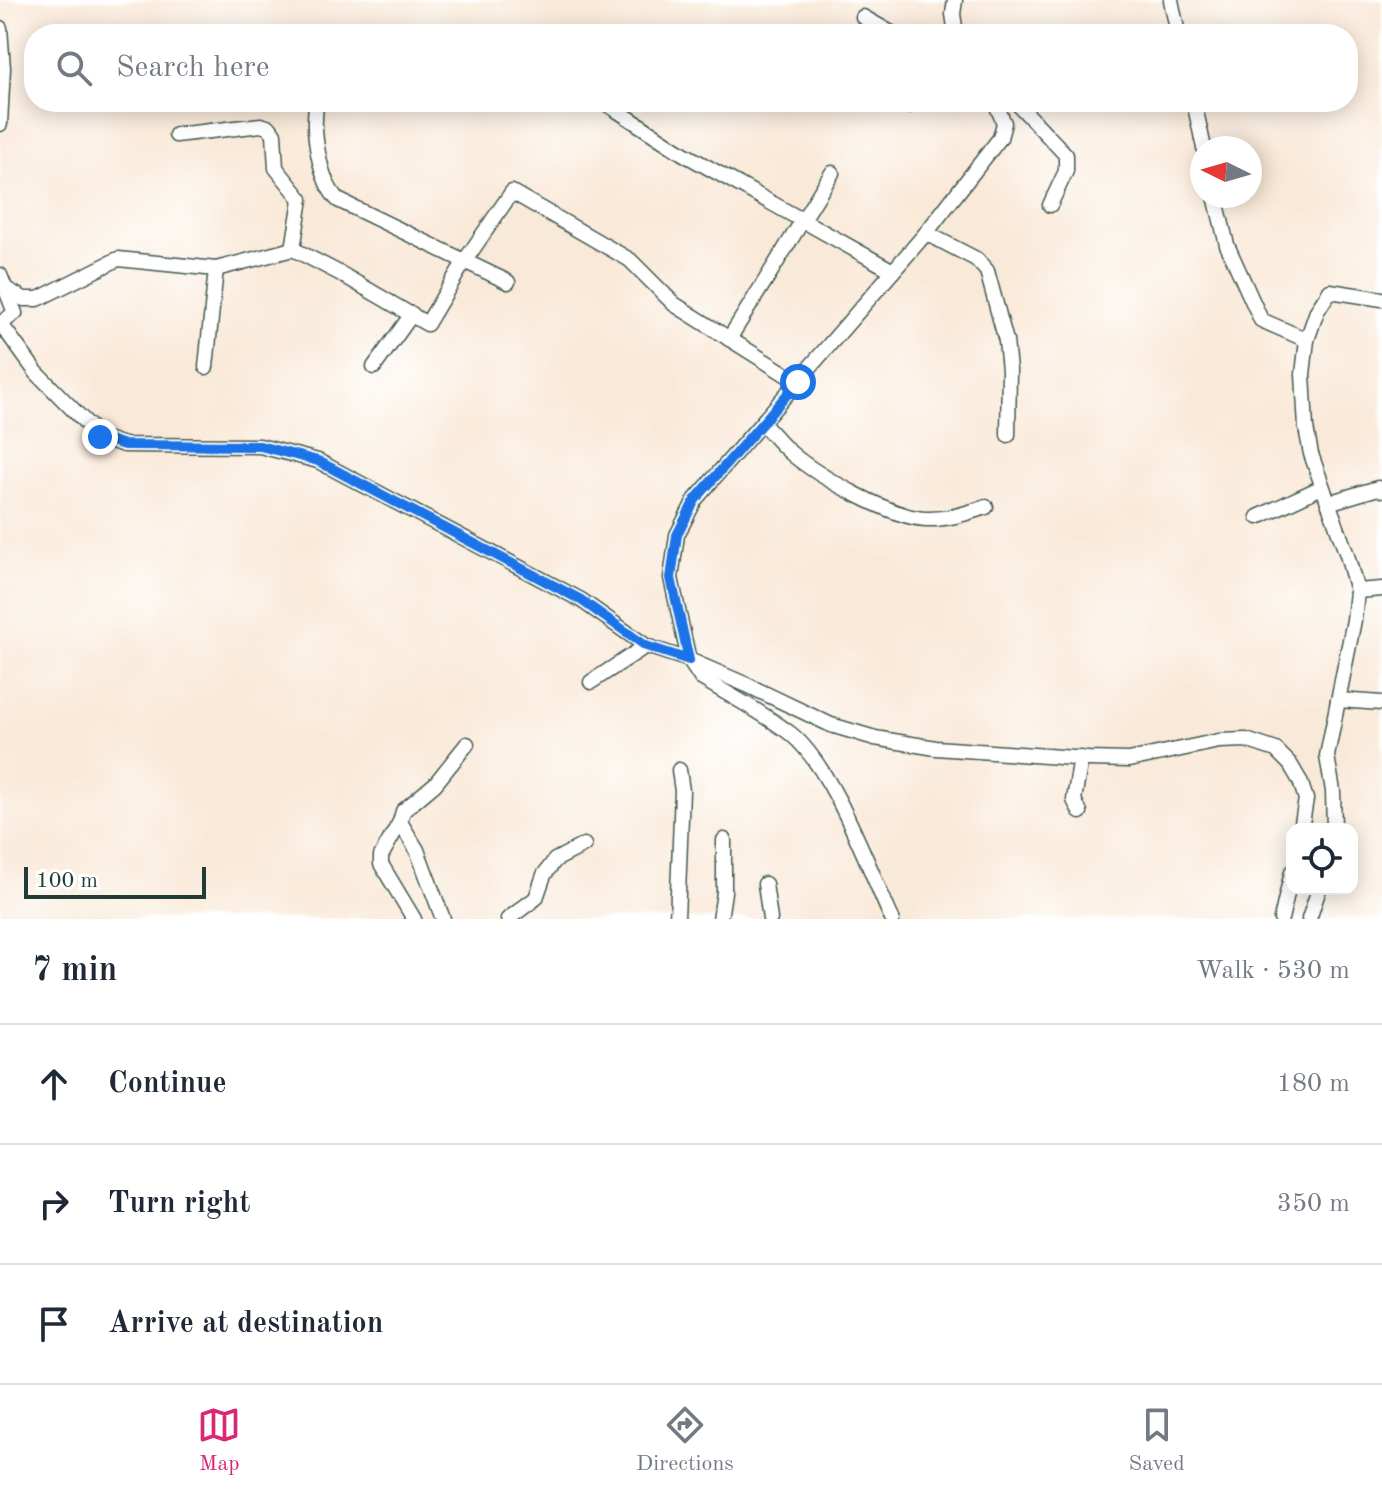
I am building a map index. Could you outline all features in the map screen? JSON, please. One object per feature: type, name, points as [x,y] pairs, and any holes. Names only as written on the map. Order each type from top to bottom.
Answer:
[{"type":"street","points":[[954,24],[955,0]]},
{"type":"street","points":[[1171,0],[1176,24]]},
{"type":"street","points":[[863,17],[875,24]]},
{"type":"street","points":[[0,28],[3,68],[0,124]]},
{"type":"street","points":[[316,112],[315,127],[323,175],[332,194],[349,208],[415,236],[508,282]]},
{"type":"street","points":[[619,112],[684,154],[893,271]]},
{"type":"street","points":[[892,919],[843,810],[820,769],[793,735],[701,678],[689,660],[671,578],[677,535],[695,500],[926,233],[1000,138],[1004,123],[999,112]]},
{"type":"street","points":[[1025,112],[1066,155],[1066,171],[1050,205]]},
{"type":"street","points":[[1196,112],[1201,136]]},
{"type":"street","points":[[176,135],[261,125],[270,128],[274,134],[276,168],[301,199],[293,249]]},
{"type":"street","points":[[729,339],[832,173]]},
{"type":"street","points":[[2,282],[24,299],[38,299],[108,262],[122,259],[216,269],[293,249],[427,324],[464,262],[512,192],[630,260],[674,304],[798,382]]},
{"type":"street","points":[[1218,208],[1227,245],[1261,320],[1307,340]]},
{"type":"street","points":[[926,233],[976,259],[987,271],[1006,341],[1008,435]]},
{"type":"street","points":[[206,367],[216,269]]},
{"type":"street","points":[[2,282],[15,311],[5,321],[36,372],[100,437],[124,445],[260,446],[318,461],[581,600],[646,646],[689,660],[831,725],[875,738],[936,748],[1129,760],[1219,741],[1246,740],[1276,750],[1290,764],[1306,799],[1302,823]]},
{"type":"street","points":[[1334,823],[1333,791],[1327,756],[1357,591],[1311,454],[1303,374],[1307,340],[1317,311],[1330,291],[1382,299]]},
{"type":"street","points":[[374,367],[412,314]]},
{"type":"street","points":[[762,423],[792,454],[811,468],[902,514],[924,519],[955,517],[986,507]]},
{"type":"street","points":[[1258,517],[1322,487]]},
{"type":"street","points":[[1328,503],[1378,488],[1382,490]]},
{"type":"street","points":[[1357,591],[1382,589]]},
{"type":"street","points":[[591,682],[646,646]]},
{"type":"street","points":[[1338,700],[1382,703]]},
{"type":"street","points":[[414,919],[381,864],[381,856],[403,811],[435,784],[467,744]]},
{"type":"street","points":[[1080,812],[1074,800],[1081,758]]},
{"type":"street","points":[[677,919],[682,791],[679,770]]},
{"type":"street","points":[[400,822],[417,850],[443,919]]},
{"type":"street","points":[[720,919],[724,892],[724,840]]},
{"type":"street","points":[[508,919],[536,898],[544,875],[555,860],[584,845]]},
{"type":"street","points":[[765,884],[770,919]]},
{"type":"street","points":[[1281,919],[1287,895]]},
{"type":"street","points":[[1309,919],[1317,895]]},
{"type":"route","points":[[100,437],[124,445],[260,446],[318,461],[581,600],[646,646],[689,660],[671,578],[677,535],[695,500],[798,382]]}]
